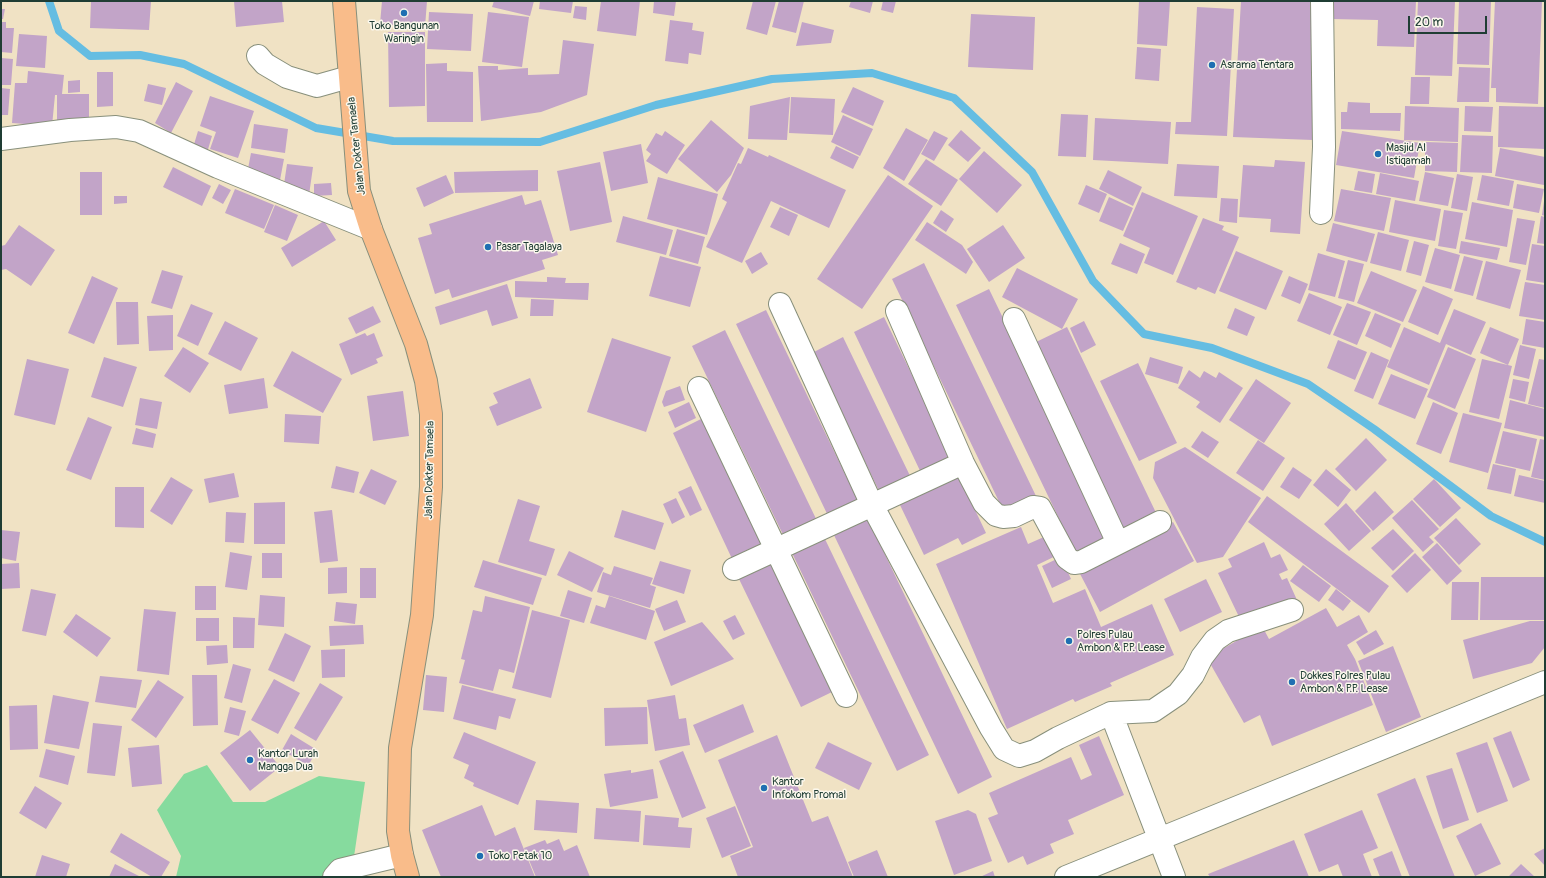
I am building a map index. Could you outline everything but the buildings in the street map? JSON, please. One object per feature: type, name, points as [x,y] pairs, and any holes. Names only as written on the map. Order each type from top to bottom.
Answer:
[{"type":"main road","name":"Jalan Dokter Tamaela","points":[[344,1],[359,191],[371,230],[416,344],[426,381],[431,414],[431,488],[422,615],[400,748],[397,804],[402,855],[408,877]]},
{"type":"street","points":[[1321,213],[1324,140],[1322,1]]},
{"type":"street","points":[[258,56],[265,64],[287,77],[317,86],[349,78]]},
{"type":"street","points":[[1,140],[70,130],[116,127],[139,130],[206,162],[371,230]]},
{"type":"street","points":[[780,304],[872,505],[991,728],[1004,749],[1019,756],[1024,755],[1111,714],[1153,711],[1178,694],[1193,675],[1202,657],[1214,640],[1228,631],[1292,610]]},
{"type":"street","points":[[896,311],[963,463],[984,503],[996,515],[1003,517],[1014,516],[1033,507],[1040,508],[1067,558],[1074,563],[1160,522]]},
{"type":"street","points":[[1014,319],[1118,543]]},
{"type":"street","points":[[700,388],[846,696]]},
{"type":"street","points":[[734,569],[963,463]]},
{"type":"street","points":[[1066,877],[1545,682]]},
{"type":"street","points":[[1111,714],[1174,877]]},
{"type":"street","points":[[334,877],[340,870],[402,855]]},
{"type":"green space","points":[[207,765],[233,802],[265,802],[319,776],[365,782],[351,877],[176,877],[181,856],[157,810],[184,774]]},
{"type":"waterway","points":[[49,1],[59,31],[90,56],[140,55],[184,64],[316,128],[393,141],[540,142],[656,105],[772,79],[872,73],[954,98],[1032,172],[1093,281],[1144,334],[1212,348],[1308,384],[1374,429],[1491,516],[1545,542]]},
{"type":"place","name":"Toko Bangunan Waringin","points":[[404,13]]},
{"type":"place","name":"Asrama Tentara","points":[[1212,65]]},
{"type":"place","name":"Masjid Al Istiqamah","points":[[1378,154]]},
{"type":"place","name":"Pasar Tagalaya","points":[[488,247]]},
{"type":"place","name":"Polres Pulau Ambon & P.P. Lease","points":[[1069,641]]},
{"type":"place","name":"Dokkes Polres Pulau Ambon & P.P. Lease","points":[[1292,682]]},
{"type":"place","name":"Kantor Lurah Mangga Dua","points":[[250,760]]},
{"type":"place","name":"Kantor Infokom Promal","points":[[764,788]]},
{"type":"place","name":"Toko Petak 10","points":[[480,856]]}]
